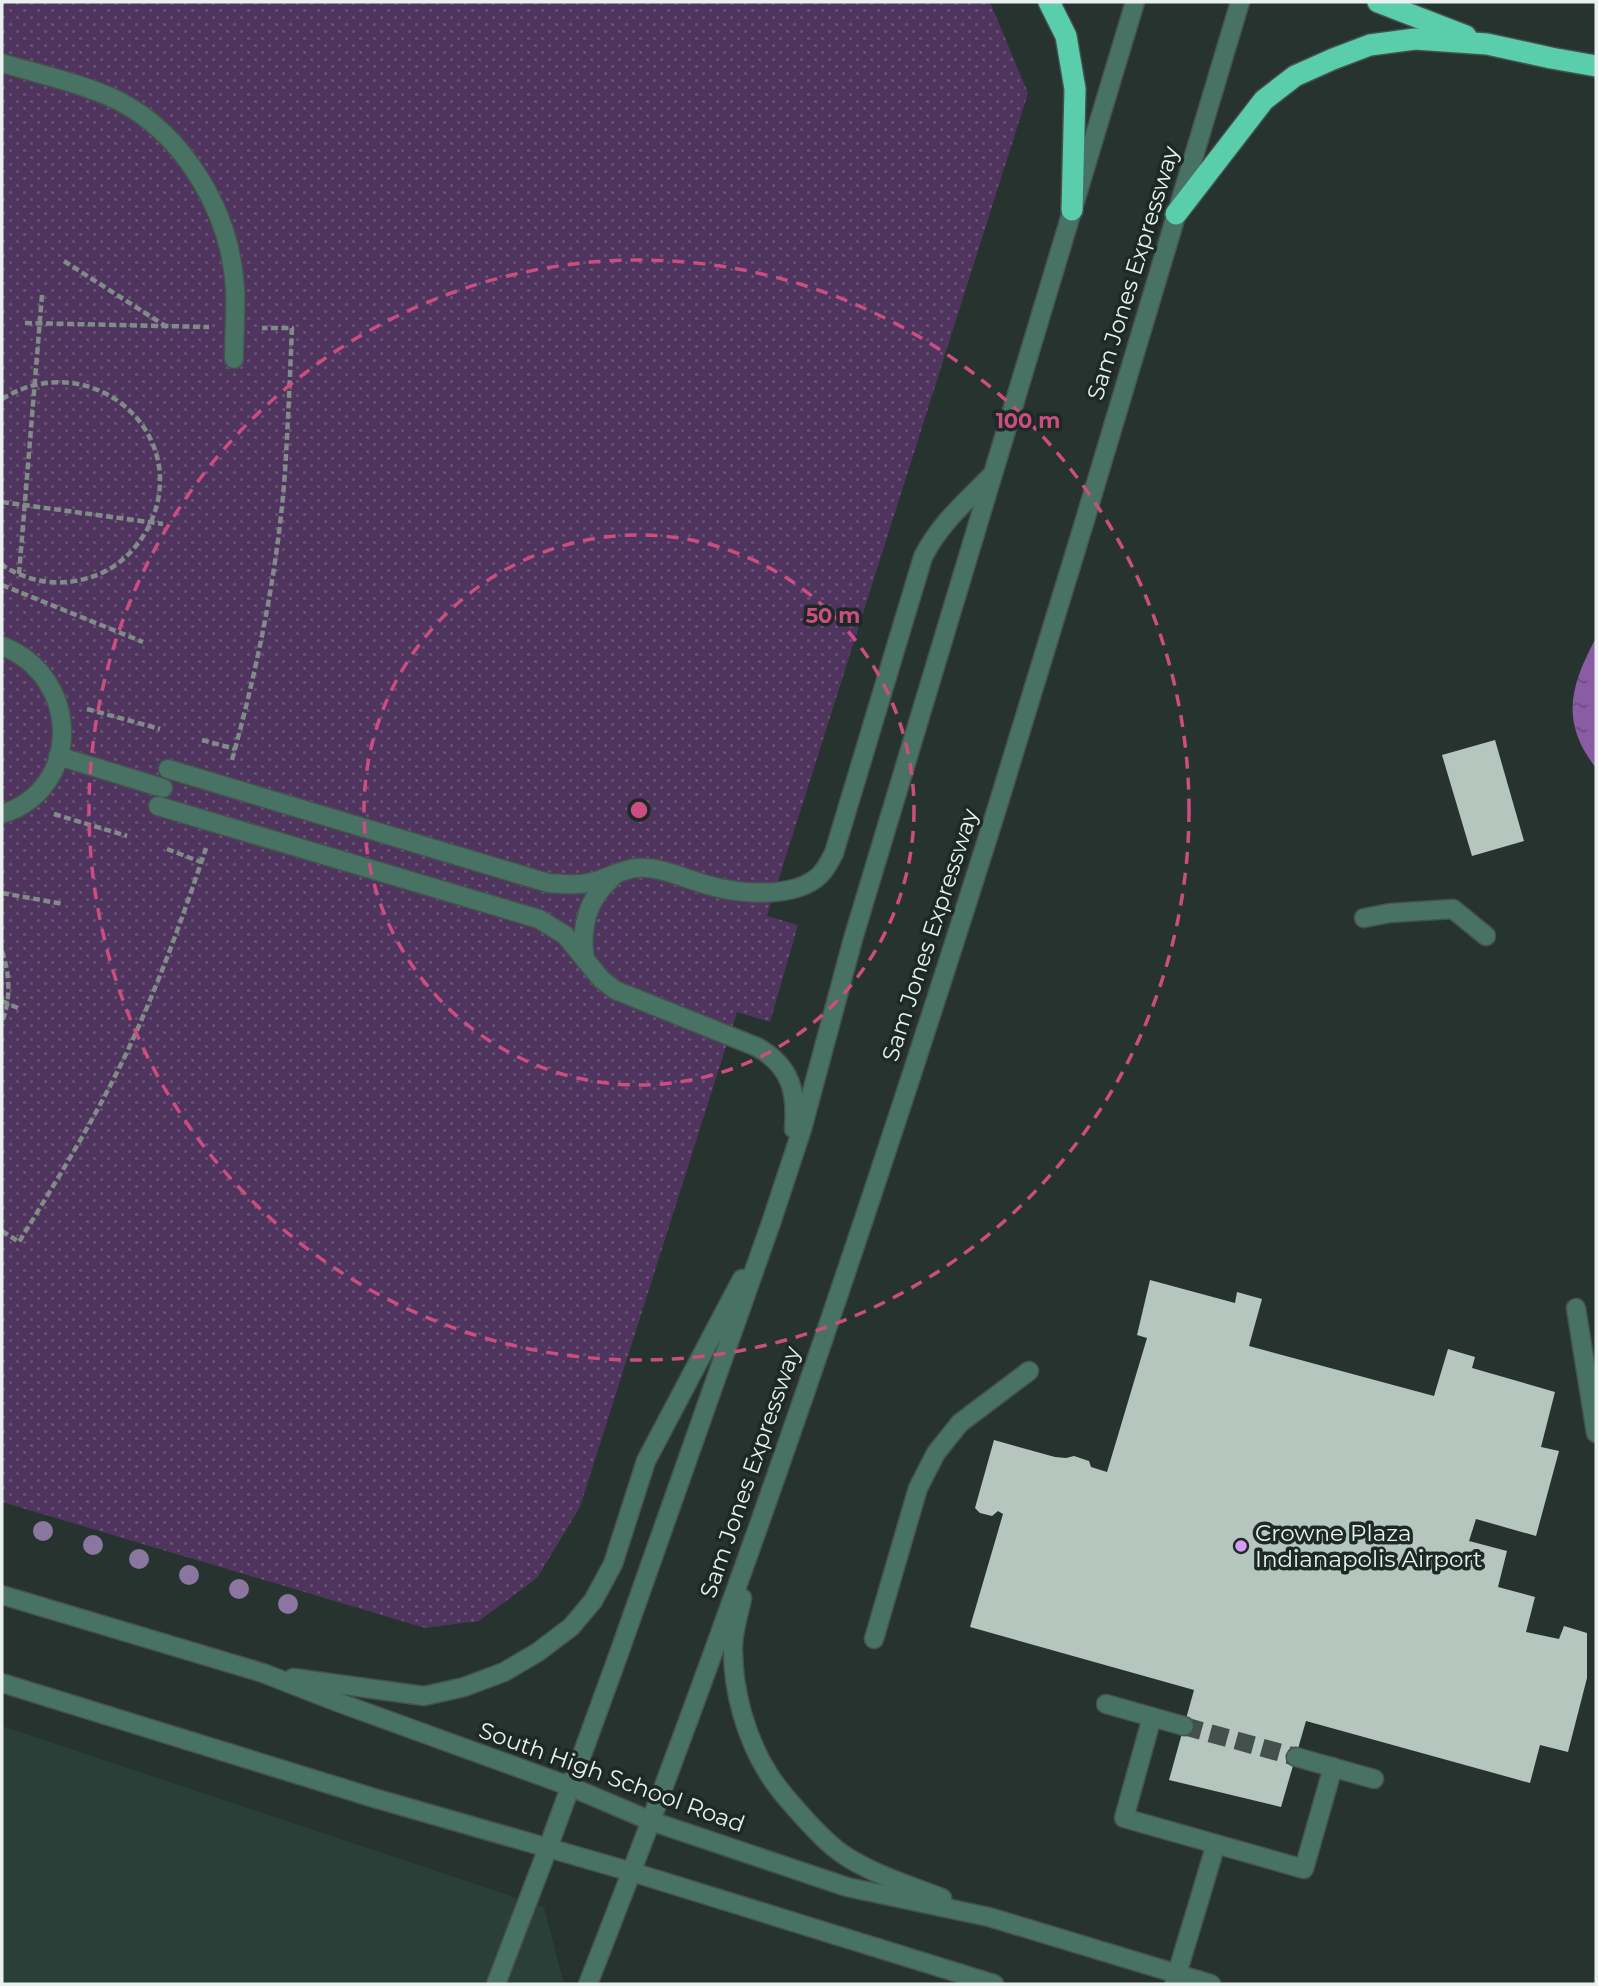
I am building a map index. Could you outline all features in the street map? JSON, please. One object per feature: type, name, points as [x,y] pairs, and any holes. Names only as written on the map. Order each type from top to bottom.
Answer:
[{"type":"highway","points":[[1049,2],[1066,36],[1075,89],[1072,210]]},
{"type":"highway","points":[[1378,2],[1487,44]]},
{"type":"highway","points":[[1176,214],[1264,100],[1295,76],[1370,45],[1415,39],[1487,44],[1596,66]]},
{"type":"street","points":[[496,1984],[548,1848],[802,1129],[853,939],[1135,2]]},
{"type":"street","name":"Sam Jones Expressway","points":[[588,1984],[752,1546],[914,1066],[998,805],[1240,2]]},
{"type":"street","points":[[2,63],[116,100],[136,111],[176,147],[210,196],[225,239],[235,288],[234,359]]},
{"type":"street","points":[[168,769],[548,883],[593,882],[638,867],[713,886],[766,893],[805,884],[818,877],[834,853],[923,557],[946,521],[992,474]]},
{"type":"street","points":[[2,646],[32,662],[45,677],[58,702],[62,733],[52,772],[41,788],[22,804],[2,814]]},
{"type":"street","points":[[58,756],[163,788]]},
{"type":"street","points":[[158,806],[539,919],[565,935],[601,979],[615,990],[749,1044],[777,1060],[788,1076],[795,1107],[789,1169]]},
{"type":"street","points":[[585,960],[583,930],[590,904],[604,886],[623,871]]},
{"type":"street","points":[[1364,919],[1390,913],[1453,909],[1486,936]]},
{"type":"street","points":[[263,1674],[424,1696],[464,1687],[504,1672],[538,1653],[571,1627],[593,1601],[612,1564],[646,1461],[771,1223]]},
{"type":"street","points":[[1576,1308],[1596,1433]]},
{"type":"street","points":[[874,1639],[918,1488],[936,1453],[960,1423],[1029,1371]]},
{"type":"street","points":[[752,1546],[732,1647],[736,1685],[752,1742],[767,1772],[784,1796],[826,1841],[845,1855],[868,1869],[989,1917]]},
{"type":"street","points":[[2,1589],[42,1607]]},
{"type":"street","name":"South High School Road","points":[[2,1595],[263,1674],[569,1786],[651,1821],[848,1887],[989,1917],[1176,1979],[1211,1984]]},
{"type":"street","points":[[2,1684],[374,1798],[632,1872],[994,1984]]},
{"type":"street","points":[[1106,1704],[1184,1726]]},
{"type":"street","points":[[1152,1717],[1124,1818],[1304,1869],[1333,1767]]},
{"type":"street","points":[[1296,1757],[1374,1779]]},
{"type":"street","points":[[1176,1979],[1216,1844]]},
{"type":"path","points":[[64,261],[167,327]]},
{"type":"path","points":[[19,574],[42,295]]},
{"type":"path","points":[[26,323],[217,327]]},
{"type":"path","points":[[231,761],[257,660],[285,474],[292,328],[256,328]]},
{"type":"path","points":[[2,400],[22,389],[62,381],[91,387],[110,395],[133,415],[150,440],[159,469],[158,500],[151,522],[143,538],[114,566],[96,576],[56,583],[36,580],[2,565]]},
{"type":"path","points":[[2,502],[163,524]]},
{"type":"path","points":[[2,585],[143,642]]},
{"type":"path","points":[[58,702],[160,729]]},
{"type":"path","points":[[202,740],[235,748]]},
{"type":"path","points":[[22,804],[127,836]]},
{"type":"path","points":[[2,1231],[19,1242],[81,1139],[127,1052],[146,1008],[207,844]]},
{"type":"path","points":[[167,849],[201,862]]},
{"type":"path","points":[[2,893],[63,904]]},
{"type":"path","points":[[2,951],[8,975],[2,1022]]},
{"type":"path","points":[[4,1002],[18,1008]]},
{"type":"shaded area","points":[[2,2],[990,2],[1028,93],[767,916],[798,925],[770,1022],[737,1012],[580,1507],[537,1578],[479,1621],[425,1628],[2,1502]]},
{"type":"shaded area","points":[[2,1726],[544,1907],[564,1984],[2,1984]]},
{"type":"water","points":[[1596,638],[1596,768],[1577,735],[1573,704],[1580,672]]},
{"type":"building","points":[[1495,740],[1524,841],[1472,856],[1442,755]]},
{"type":"building","name":"Crowne Plaza Indianapolis Airport","points":[[1150,1280],[1235,1303],[1237,1292],[1262,1299],[1249,1346],[1434,1396],[1448,1349],[1475,1357],[1472,1368],[1555,1392],[1541,1447],[1559,1451],[1536,1536],[1476,1519],[1469,1541],[1507,1551],[1498,1587],[1535,1597],[1526,1632],[1559,1639],[1564,1626],[1587,1633],[1587,1678],[1568,1752],[1540,1745],[1530,1783],[1306,1721],[1281,1807],[1169,1780],[1194,1690],[970,1627],[1003,1514],[998,1511],[992,1516],[980,1513],[975,1508],[994,1440],[1055,1457],[1074,1456],[1089,1461],[1091,1467],[1107,1472],[1147,1338],[1137,1335]]},
{"type":"tunnel","points":[[1184,1726],[1296,1757]]},
{"type":"place","name":"Crowne Plaza Indianapolis Airport","points":[[1241,1546]]}]
